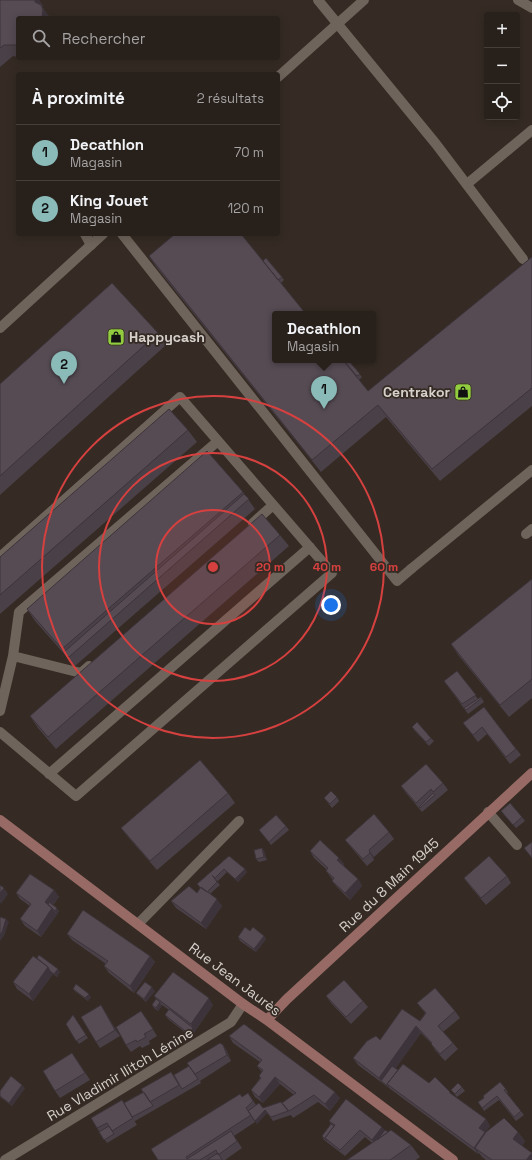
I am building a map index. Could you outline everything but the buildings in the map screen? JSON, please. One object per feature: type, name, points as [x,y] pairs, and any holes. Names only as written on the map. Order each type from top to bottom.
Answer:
[{"type":"main road","name":"Rue du 8 Main 1945","points":[[267,1020],[287,999],[532,773]]},
{"type":"main road","name":"Rue Jean Jaurès","points":[[0,820],[243,1004],[267,1020],[453,1160]]},
{"type":"street","points":[[318,0],[380,73],[467,184],[523,259]]},
{"type":"street","points":[[280,75],[364,0]]},
{"type":"street","points":[[518,0],[532,8]]},
{"type":"street","points":[[467,184],[532,130]]},
{"type":"street","points":[[86,236],[92,245]]},
{"type":"street","points":[[0,328],[102,236]]},
{"type":"street","points":[[124,236],[397,581],[532,470]]},
{"type":"street","points":[[0,557],[180,397],[332,573],[76,796],[0,732]]},
{"type":"street","points":[[0,711],[13,656],[19,612],[218,441]]},
{"type":"street","points":[[244,530],[273,505]]},
{"type":"street","points":[[49,774],[310,548]]},
{"type":"street","points":[[13,656],[80,673],[98,658]]},
{"type":"street","points":[[488,812],[517,845]]},
{"type":"street","points":[[138,924],[240,821]]},
{"type":"street","name":"Rue Vladimir Ilitch Lénine","points":[[5,1160],[231,1022],[243,1004]]},
{"type":"place","name":"Happycash","points":[[116,337]]},
{"type":"place","name":"King Jouet","points":[[64,384]]},
{"type":"place","name":"Centrakor","points":[[463,392]]},
{"type":"place","name":"Decathlon","points":[[324,409]]}]
